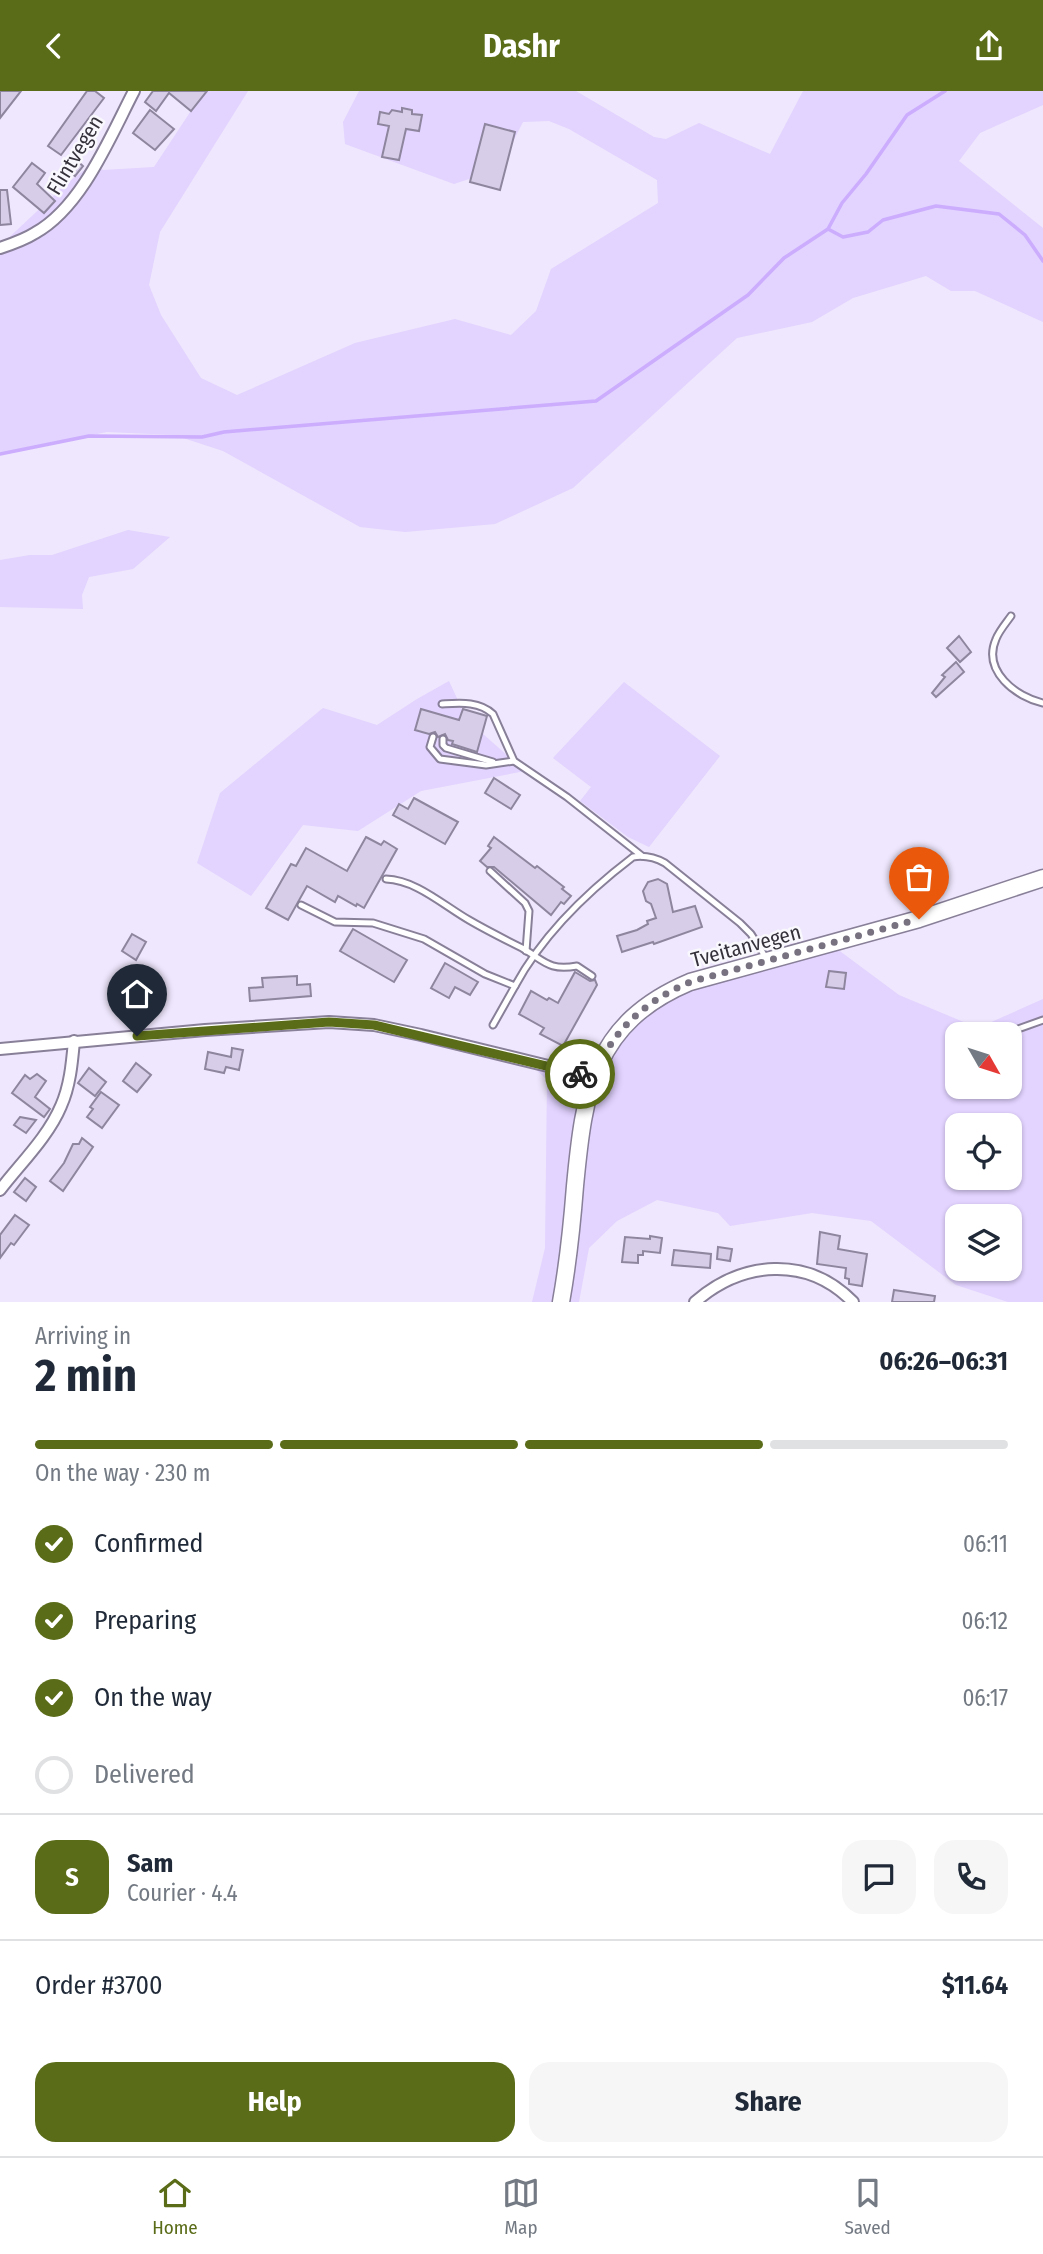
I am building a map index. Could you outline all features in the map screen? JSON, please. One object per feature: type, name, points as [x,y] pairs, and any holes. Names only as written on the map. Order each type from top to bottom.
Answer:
[{"type":"main road","name":"Tveitanvegen","points":[[561,1302],[579,1146],[593,1077],[607,1048],[619,1032],[648,1005],[690,982],[919,919],[1043,878]]},
{"type":"street","name":"Flintvegen","points":[[0,248],[37,233],[62,212],[78,193],[134,91]]},
{"type":"street","points":[[0,1049],[329,1022],[374,1025],[593,1077]]},
{"type":"street","points":[[0,1190],[61,1107],[70,1075],[74,1041]]},
{"type":"street","points":[[695,1302],[713,1286],[735,1276],[776,1268],[818,1277],[844,1292],[853,1302]]},
{"type":"lane","points":[[1012,616],[995,641],[992,655],[995,665],[1002,679],[1020,695],[1043,703]]},
{"type":"lane","points":[[442,704],[464,703],[488,709],[493,714],[514,761],[577,805],[642,856]]},
{"type":"lane","points":[[433,737],[430,747],[440,759],[472,765],[514,761]]},
{"type":"lane","points":[[443,739],[446,748],[496,763]]},
{"type":"lane","points":[[493,1025],[533,956],[605,879],[633,857],[655,858],[665,863],[740,923],[759,945],[768,961]]},
{"type":"lane","points":[[490,871],[525,903],[529,911],[526,951]]},
{"type":"lane","points":[[386,879],[404,881],[554,968],[577,966],[592,976]]},
{"type":"lane","points":[[301,905],[335,922],[373,923],[424,939],[485,974],[514,986]]},
{"type":"lane","points":[[1022,1028],[1043,1020]]},
{"type":"shaded area","points":[[204,91],[248,91],[160,232],[149,285],[161,315],[201,378],[237,395],[355,343],[455,319],[511,335],[536,311],[551,269],[658,203],[657,180],[569,129],[549,121],[523,122],[499,169],[454,184],[345,144],[343,122],[359,91],[576,91],[654,137],[666,139],[699,123],[770,154],[803,91],[1043,91],[1043,105],[980,133],[959,161],[1043,228],[1043,322],[975,291],[951,291],[926,276],[853,298],[812,322],[737,338],[573,488],[495,524],[405,532],[360,527],[223,451],[174,435],[107,432],[0,453],[0,246],[66,184],[95,162],[103,170],[154,167]]},
{"type":"shaded area","points":[[128,530],[170,537],[133,569],[89,577],[82,595],[83,609],[0,607],[0,560],[30,555],[52,555]]},
{"type":"shaded area","points":[[449,681],[467,720],[525,771],[421,791],[358,831],[303,825],[251,896],[197,863],[220,793],[323,708],[377,725]]},
{"type":"shaded area","points":[[624,682],[720,756],[649,847],[628,837],[580,801],[591,787],[553,758]]},
{"type":"shaded area","points":[[833,946],[899,995],[964,1022],[945,1022],[945,1099],[1022,1099],[1022,1022],[991,1022],[1043,999],[1043,1302],[1008,1302],[951,1281],[1022,1281],[1022,1204],[945,1204],[945,1277],[871,1221],[812,1213],[730,1226],[718,1213],[657,1200],[617,1221],[589,1248],[579,1302],[532,1302],[545,1248],[547,1080],[528,1062],[593,1081],[620,1033],[679,988]]},
{"type":"building","points":[[0,91],[21,91],[0,118]]},
{"type":"building","points":[[87,91],[95,91],[104,98],[61,155],[48,146]]},
{"type":"building","points":[[153,91],[207,91],[191,111],[169,93],[156,111],[145,102]]},
{"type":"building","points":[[402,108],[412,110],[412,114],[422,115],[419,131],[406,129],[399,160],[382,157],[389,126],[378,124],[380,112],[402,112]]},
{"type":"building","points":[[150,110],[174,129],[155,150],[133,133]]},
{"type":"building","points":[[485,124],[515,132],[500,190],[470,182]]},
{"type":"building","points":[[73,157],[83,166],[75,176],[64,167]]},
{"type":"building","points":[[32,163],[45,173],[37,184],[55,201],[44,213],[13,187]]},
{"type":"building","points":[[0,190],[7,190],[11,224],[0,225]]},
{"type":"building","points":[[959,636],[971,652],[960,662],[947,648]]},
{"type":"building","points":[[956,662],[964,672],[936,697],[932,693],[945,677],[942,675]]},
{"type":"building","points":[[421,709],[459,720],[463,709],[487,716],[477,752],[452,744],[453,741],[448,740],[445,734],[438,737],[435,732],[429,734],[415,730]]},
{"type":"building","points":[[494,778],[520,795],[511,809],[485,793]]},
{"type":"building","points":[[414,798],[458,822],[445,844],[393,815],[399,804],[408,809]]},
{"type":"building","points":[[366,837],[381,845],[384,841],[397,849],[364,908],[338,896],[335,902],[307,886],[288,920],[266,908],[291,864],[296,866],[306,848],[347,871]]},
{"type":"building","points":[[494,837],[535,868],[537,866],[564,887],[562,889],[571,896],[564,904],[561,902],[551,915],[494,867],[487,867],[480,861],[491,848],[488,846]]},
{"type":"building","points":[[658,879],[667,884],[673,912],[695,906],[702,927],[622,952],[617,936],[637,930],[648,924],[647,921],[656,918],[643,891],[648,882]]},
{"type":"building","points":[[353,929],[407,960],[394,982],[340,951]]},
{"type":"building","points":[[132,934],[146,942],[136,960],[122,951]]},
{"type":"building","points":[[445,963],[478,982],[470,995],[455,987],[449,998],[431,988]]},
{"type":"building","points":[[829,971],[846,973],[844,989],[826,987]]},
{"type":"building","points":[[575,972],[590,981],[595,980],[597,985],[563,1046],[540,1034],[544,1028],[519,1014],[531,991],[558,1003]]},
{"type":"building","points":[[297,976],[297,985],[310,984],[311,996],[250,1001],[249,988],[263,987],[262,978]]},
{"type":"building","points":[[232,1048],[243,1050],[239,1070],[226,1067],[224,1073],[205,1069],[208,1052],[231,1057]]},
{"type":"building","points":[[136,1063],[151,1075],[137,1092],[123,1081]]},
{"type":"building","points":[[89,1068],[106,1082],[95,1096],[78,1083]]},
{"type":"building","points":[[37,1074],[46,1081],[35,1097],[50,1109],[44,1117],[12,1093],[25,1075],[30,1079]]},
{"type":"building","points":[[101,1092],[119,1105],[102,1128],[87,1117],[93,1109],[90,1107]]},
{"type":"building","points":[[20,1117],[36,1120],[26,1133],[14,1125]]},
{"type":"building","points":[[82,1138],[93,1147],[63,1191],[50,1181],[64,1163],[73,1144],[79,1144]]},
{"type":"building","points":[[25,1178],[36,1187],[26,1201],[14,1192]]},
{"type":"building","points":[[15,1215],[29,1225],[0,1258],[0,1235]]},
{"type":"building","points":[[820,1232],[840,1236],[838,1249],[867,1254],[862,1286],[849,1284],[849,1279],[845,1278],[846,1268],[817,1264]]},
{"type":"building","points":[[650,1236],[662,1238],[660,1253],[643,1251],[643,1255],[638,1255],[638,1263],[622,1262],[625,1237],[650,1239]]},
{"type":"building","points":[[718,1247],[732,1249],[730,1261],[717,1259]]},
{"type":"building","points":[[674,1250],[711,1254],[710,1268],[672,1265]]},
{"type":"building","points":[[894,1290],[935,1296],[934,1302],[892,1302]]},
{"type":"waterway","points":[[0,454],[89,436],[202,437],[224,432],[596,401],[748,295],[784,258],[828,229],[842,203],[907,115],[945,91]]},
{"type":"waterway","points":[[828,229],[843,237],[868,232],[883,220],[936,206],[999,214],[1025,235],[1043,261]]},
{"type":"way so far","points":[[580,1074],[593,1077],[607,1048],[632,1017],[668,992],[690,982],[919,919]]},
{"type":"route","points":[[137,1036],[329,1022],[374,1025],[580,1074]]}]
